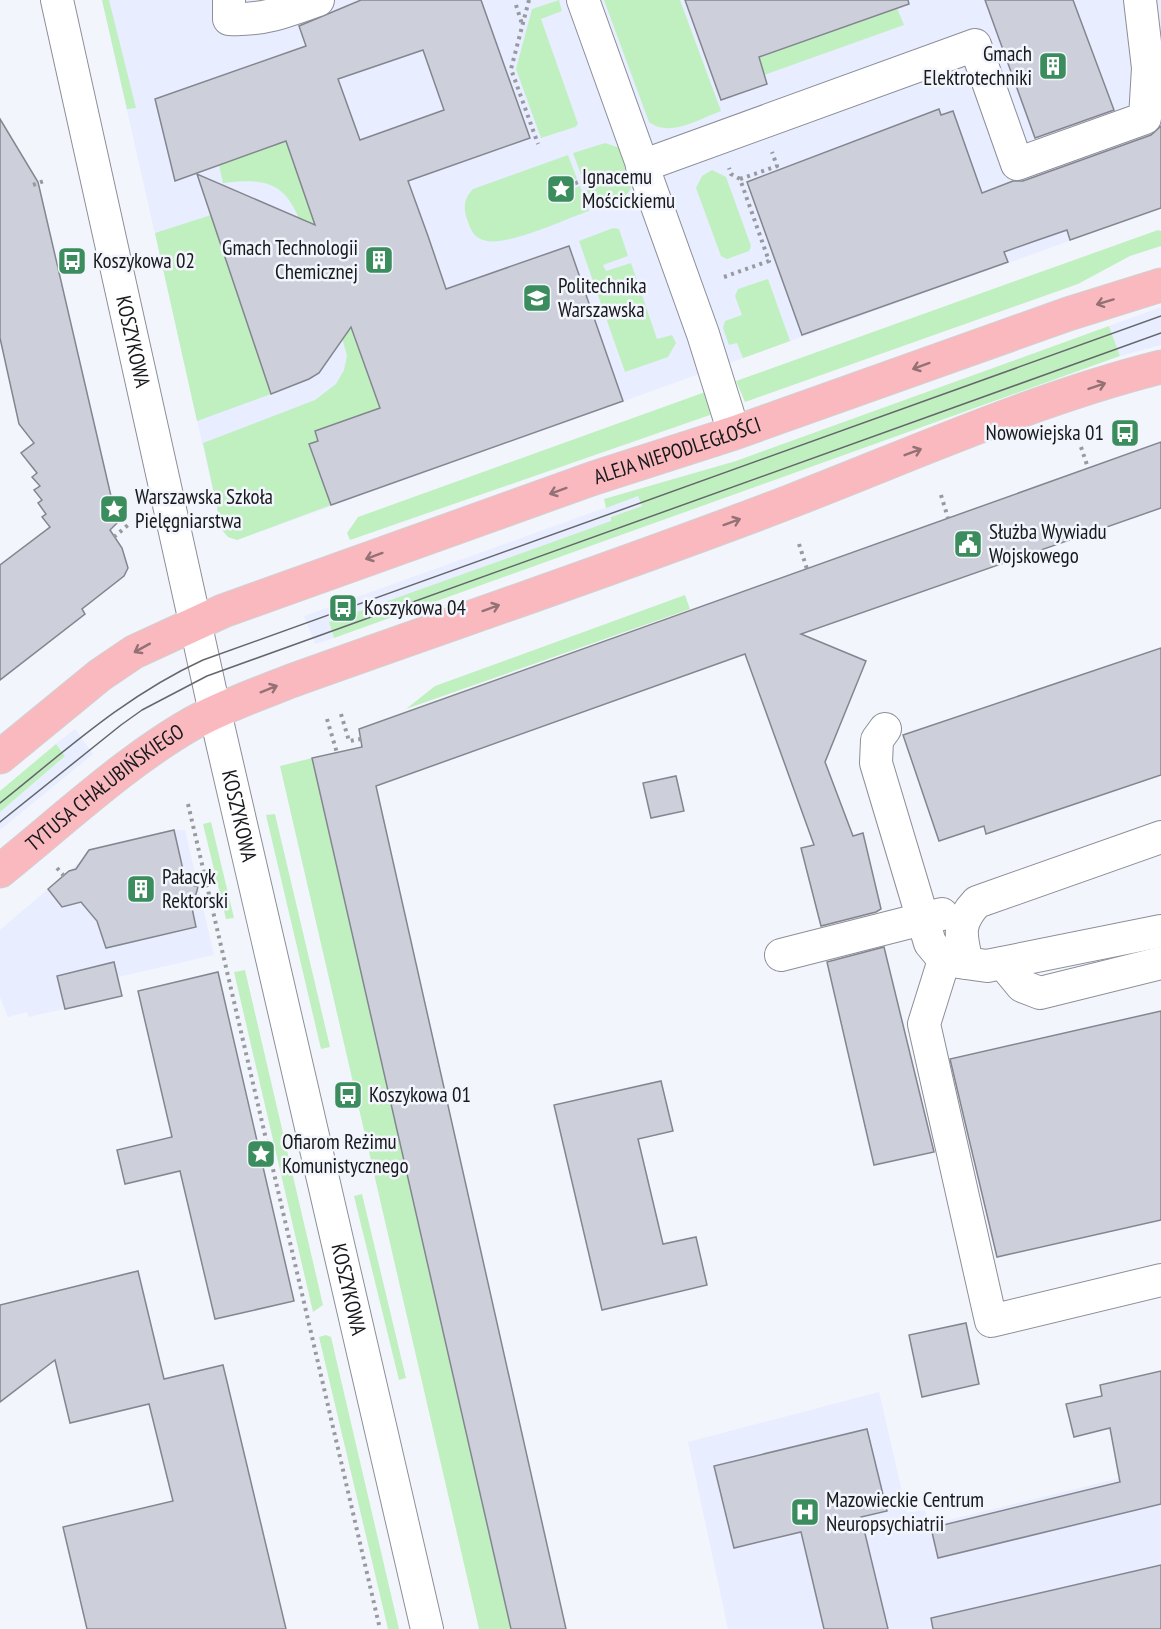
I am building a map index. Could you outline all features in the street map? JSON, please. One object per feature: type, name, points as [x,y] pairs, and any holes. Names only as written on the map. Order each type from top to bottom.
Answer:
[{"type":"main road","name":"ALEJA NIEPODLEGŁOŚCI","points":[[195,623],[594,478],[734,433],[1068,314],[1161,285]]},
{"type":"main road","points":[[215,712],[301,677],[769,509],[911,453],[1103,384],[1161,366]]},
{"type":"main road","points":[[0,757],[119,663],[150,644],[195,623]]},
{"type":"main road","name":"TYTUSA CHAŁUBIŃSKIEGO","points":[[0,871],[159,745],[215,712]]},
{"type":"street","name":"KOSZYKOWA","points":[[57,0],[215,712],[428,1629]]},
{"type":"street","points":[[229,0],[229,19],[247,20],[277,15],[312,1]]},
{"type":"street","points":[[583,0],[703,334],[734,433]]},
{"type":"street","points":[[642,166],[975,45],[1017,164],[1145,118],[1148,68],[1140,0]]},
{"type":"street","points":[[885,729],[876,740],[876,763],[930,943],[956,962],[987,966],[1161,931]]},
{"type":"street","points":[[782,955],[924,920],[1161,837]]},
{"type":"street","points":[[977,902],[965,914],[956,962],[924,1024],[991,1321],[1161,1280]]},
{"type":"street","points":[[1003,963],[1022,986],[1040,993],[1161,963]]},
{"type":"path","points":[[529,0],[512,69],[538,144]]},
{"type":"path","points":[[516,5],[523,25]]},
{"type":"path","points":[[740,179],[777,166],[771,148]]},
{"type":"path","points":[[724,277],[769,261],[740,179],[731,174],[726,159]]},
{"type":"path","points":[[33,185],[44,181]]},
{"type":"path","points":[[568,186],[581,182]]},
{"type":"path","points":[[1081,447],[1089,468]]},
{"type":"path","points":[[940,495],[948,519]]},
{"type":"path","points":[[114,537],[128,525]]},
{"type":"path","points":[[799,544],[807,569]]},
{"type":"path","points":[[341,714],[349,741],[361,739]]},
{"type":"path","points":[[327,719],[337,753]]},
{"type":"path","points":[[188,804],[380,1629]]},
{"type":"path","points":[[57,868],[64,876]]},
{"type":"shaded area","name":"Politechnika Warszawska","points":[[102,0],[1161,0],[1161,208],[237,540],[228,537],[222,530]]},
{"type":"shaded area","points":[[1161,307],[1161,345],[1120,356],[1109,326]]},
{"type":"shaded area","points":[[638,496],[642,506],[611,517],[612,521],[329,622],[334,638],[315,644],[304,616]]},
{"type":"shaded area","points":[[75,729],[93,754],[0,830],[0,812],[65,756],[56,744]]},
{"type":"shaded area","points":[[174,830],[185,830],[214,955],[118,977],[122,996],[28,1017],[27,1012],[8,1017],[0,997],[0,930],[81,861],[87,853],[93,852],[92,849]]},
{"type":"shaded area","name":"Mazowieckie Centrum Neuropsychiatrii","points":[[879,1392],[907,1513],[925,1510],[928,1525],[1161,1468],[1161,1629],[728,1629],[688,1442]]},
{"type":"green space","points":[[102,0],[109,0],[136,108],[127,109]]},
{"type":"green space","points":[[559,0],[562,11],[541,19],[578,124],[541,138],[516,69],[532,9]]},
{"type":"green space","points":[[604,0],[680,0],[721,111],[675,128],[657,126],[649,122]]},
{"type":"green space","points":[[897,8],[904,25],[764,75],[758,57]]},
{"type":"green space","points":[[273,104],[316,227],[304,232],[291,204],[276,188],[266,183],[240,181],[223,183],[219,165]]},
{"type":"green space","points":[[605,143],[620,148],[633,182],[628,193],[623,197],[594,209],[573,153]]},
{"type":"green space","points":[[568,155],[577,179],[567,183],[565,179],[550,184],[555,200],[571,194],[569,190],[580,186],[589,211],[505,240],[483,240],[474,234],[468,222],[465,207],[466,200],[473,189]]},
{"type":"green space","points":[[712,170],[726,177],[751,246],[749,251],[727,259],[721,256],[696,188],[702,176]]},
{"type":"green space","points":[[211,215],[271,394],[197,421],[155,233]]},
{"type":"green space","points":[[613,228],[619,229],[628,256],[603,265],[606,271],[631,263],[657,339],[672,335],[676,343],[668,357],[625,372],[579,241]]},
{"type":"green space","points":[[1158,230],[1161,231],[1161,246],[1130,256],[1078,284],[745,402],[736,381]]},
{"type":"green space","points":[[768,279],[790,341],[743,358],[737,343],[729,345],[723,328],[725,321],[742,315],[735,296],[738,289]]},
{"type":"green space","points":[[347,314],[380,408],[315,432],[318,441],[309,445],[331,505],[237,540],[228,537],[222,530],[203,443],[315,400],[336,384],[344,370],[347,356],[341,334]]},
{"type":"green space","points":[[1109,326],[1120,356],[334,638],[329,622],[611,521],[611,517],[642,506],[638,496],[606,508],[604,499],[736,461]]},
{"type":"green space","points":[[708,391],[710,415],[350,540],[347,533],[358,517]]},
{"type":"green space","points":[[685,595],[690,609],[406,709],[435,686]]},
{"type":"green space","points":[[56,744],[65,756],[0,812],[0,791]]},
{"type":"green space","points":[[312,758],[511,1629],[479,1629],[280,766]]},
{"type":"green space","points":[[275,814],[330,1047],[321,1049],[266,815]]},
{"type":"green space","points":[[211,822],[234,918],[226,919],[203,824]]},
{"type":"green space","points":[[245,970],[323,1305],[313,1312],[234,972]]},
{"type":"green space","points":[[362,1194],[406,1378],[399,1380],[354,1196]]},
{"type":"green space","points":[[326,1335],[331,1337],[399,1629],[388,1629],[319,1337]]},
{"type":"building","name":"Gmach Technologii Chemicznej","points":[[361,0],[481,0],[530,138],[408,181],[446,289],[569,246],[623,401],[331,505],[309,444],[318,441],[315,431],[380,408],[351,327],[319,373],[271,394],[197,174],[315,225],[286,141],[175,181],[155,99],[306,46],[299,26]],"holes":[[[423,50],[444,110],[360,140],[338,79]]]},
{"type":"building","name":"Gmach Elektrotechniki","points":[[685,0],[908,0],[909,4],[759,57],[767,84],[721,100]]},
{"type":"building","name":"Gmach Elektrotechniki","points":[[985,0],[1073,0],[1114,110],[1035,138]]},
{"type":"building","points":[[939,109],[941,115],[953,111],[982,193],[1013,181],[1023,181],[1151,135],[1161,126],[1161,208],[1070,240],[1067,230],[1035,241],[1004,252],[1008,262],[802,335],[747,182]]},
{"type":"building","points":[[0,119],[38,182],[117,523],[110,530],[122,548],[128,568],[124,576],[82,609],[85,614],[0,680],[0,565],[50,527],[42,517],[46,514],[38,503],[42,500],[34,490],[40,486],[32,477],[37,473],[21,453],[34,443],[19,424],[0,338]]},
{"type":"building","points":[[1161,442],[1161,508],[801,634],[866,661],[825,762],[853,836],[863,833],[881,909],[876,912],[821,926],[801,848],[814,845],[745,654],[376,786],[566,1629],[511,1629],[312,758],[362,747],[359,729]]},
{"type":"building","points":[[1161,648],[1161,775],[986,834],[984,826],[939,841],[903,735]]},
{"type":"building","points":[[676,776],[684,811],[651,818],[643,783]]},
{"type":"building","name":"Pałacyk Rektorski","points":[[174,830],[186,883],[198,887],[192,908],[196,927],[106,948],[97,921],[81,902],[62,907],[48,889],[69,871],[76,869],[89,850]]},
{"type":"building","points":[[884,947],[934,1152],[874,1165],[827,962]]},
{"type":"building","points":[[114,962],[122,996],[65,1009],[57,976]]},
{"type":"building","points":[[218,972],[294,1301],[215,1319],[180,1171],[125,1184],[117,1150],[172,1137],[138,991]]},
{"type":"building","points":[[1161,1011],[1161,1220],[997,1257],[950,1059]]},
{"type":"building","points":[[661,1081],[673,1131],[638,1139],[663,1244],[696,1237],[707,1285],[602,1310],[554,1105]]},
{"type":"building","points":[[138,1271],[164,1379],[223,1365],[286,1629],[87,1629],[63,1527],[173,1501],[149,1404],[70,1423],[55,1360],[0,1402],[0,1305]]},
{"type":"building","points":[[966,1323],[979,1384],[922,1397],[909,1335]]},
{"type":"building","points":[[1161,1371],[1161,1504],[938,1558],[931,1528],[1120,1482],[1110,1428],[1074,1437],[1066,1404],[1102,1396],[1100,1385]]},
{"type":"building","points":[[867,1429],[887,1511],[861,1517],[888,1629],[824,1629],[801,1532],[734,1548],[714,1466]]},
{"type":"building","points":[[1161,1565],[1161,1629],[933,1629],[931,1618]]},
{"type":"tram line","points":[[0,803],[72,744],[122,707],[175,674],[203,660],[1161,316]]},
{"type":"tram line","points":[[0,822],[142,710],[207,676],[1161,333]]},
{"type":"place","name":"Gmach Elektrotechniki","points":[[1053,66]]},
{"type":"place","name":"Ignacemu Mościckiemu","points":[[561,189]]},
{"type":"place","name":"Gmach Technologii Chemicznej","points":[[379,260]]},
{"type":"place","name":"Koszykowa 02","points":[[72,261]]},
{"type":"place","name":"Politechnika Warszawska","points":[[537,298]]},
{"type":"place","name":"Nowowiejska 01","points":[[1125,433]]},
{"type":"place","name":"Warszawska Szkoła Pielęgniarstwa","points":[[114,509]]},
{"type":"place","name":"Służba Wywiadu Wojskowego","points":[[968,544]]},
{"type":"place","name":"Koszykowa 04","points":[[343,608]]},
{"type":"place","name":"Pałacyk Rektorski","points":[[141,889]]},
{"type":"place","name":"Koszykowa 01","points":[[348,1095]]},
{"type":"place","name":"Ofiarom Reżimu Komunistycznego","points":[[261,1154]]},
{"type":"place","name":"Mazowieckie Centrum Neuropsychiatrii","points":[[805,1512]]}]
